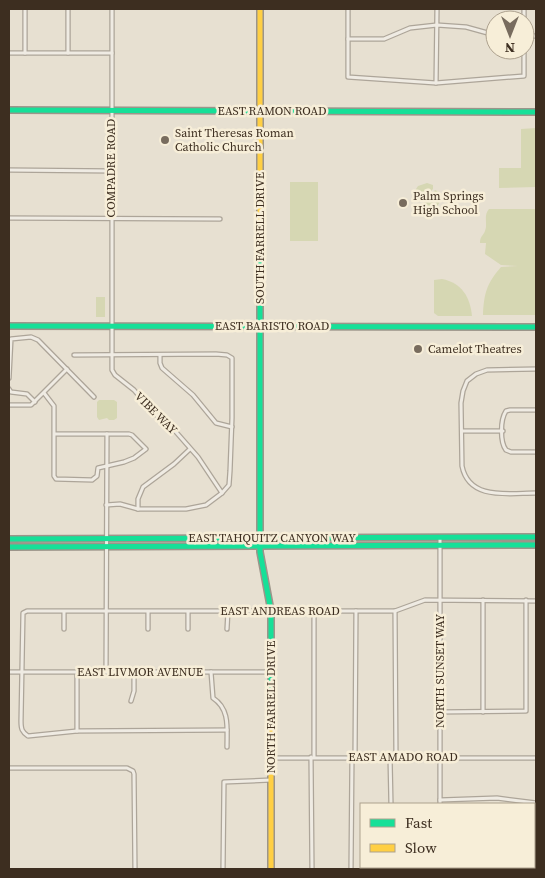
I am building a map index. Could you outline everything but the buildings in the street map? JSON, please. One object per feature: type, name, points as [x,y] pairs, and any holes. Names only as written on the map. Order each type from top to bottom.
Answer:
[{"type":"main road","name":"SOUTH FARRELL DRIVE","points":[[260,9],[260,546]]},
{"type":"main road","name":"EAST RAMON ROAD","points":[[9,110],[536,112]]},
{"type":"main road","name":"EAST BARISTO ROAD","points":[[9,326],[536,327]]},
{"type":"main road","name":"EAST TAHQUITZ CANYON WAY","points":[[9,539],[536,538]]},
{"type":"main road","name":"EAST TAHQUITZ CANYON WAY","points":[[9,547],[536,544]]},
{"type":"main road","name":"NORTH FARRELL DRIVE","points":[[260,546],[261,567],[269,594],[271,611],[271,869]]},
{"type":"street","points":[[25,9],[25,53]]},
{"type":"street","points":[[68,9],[68,53]]},
{"type":"street","name":"COMPADRE ROAD","points":[[111,327],[112,9]]},
{"type":"street","points":[[348,9],[348,77],[436,83],[524,76],[524,60]]},
{"type":"street","points":[[436,83],[437,9]]},
{"type":"street","points":[[348,39],[384,39],[410,28],[437,25],[466,27],[485,32]]},
{"type":"street","points":[[9,53],[112,53]]},
{"type":"street","points":[[9,170],[111,171]]},
{"type":"street","points":[[9,218],[220,219]]},
{"type":"street","name":"VIBE WAY","points":[[111,327],[112,370],[115,376],[134,390],[154,413],[176,432],[198,457],[222,493]]},
{"type":"street","points":[[9,378],[10,342],[12,338],[35,338],[94,397]]},
{"type":"street","points":[[74,355],[160,356],[222,354],[232,358],[232,427],[229,485],[206,505],[197,508],[172,510],[138,509],[120,504],[106,505]]},
{"type":"street","points":[[160,356],[162,368],[192,395],[216,423],[232,427]]},
{"type":"street","points":[[9,405],[28,405],[35,402],[67,369]]},
{"type":"street","points":[[536,369],[481,371],[467,381],[462,396],[462,466],[465,478],[473,487],[492,493],[536,493]]},
{"type":"street","points":[[9,389],[11,392],[27,394],[35,402]]},
{"type":"street","points":[[44,393],[54,404],[54,434],[54,476],[56,479],[92,480],[97,476],[98,468],[124,462],[134,458],[146,449],[132,435],[54,434]]},
{"type":"street","points":[[536,410],[506,411],[502,418],[504,448],[508,452],[536,452]]},
{"type":"street","points":[[462,431],[502,431]]},
{"type":"street","points":[[106,672],[107,434]]},
{"type":"street","points":[[138,509],[138,499],[143,487],[174,464],[190,449]]},
{"type":"street","name":"NORTH SUNSET WAY","points":[[440,538],[440,802]]},
{"type":"street","name":"EAST ANDREAS ROAD","points":[[21,672],[23,613],[27,611],[395,611],[425,600],[536,601]]},
{"type":"street","points":[[483,600],[483,712]]},
{"type":"street","points":[[440,712],[526,711],[526,600]]},
{"type":"street","points":[[228,611],[228,629]]},
{"type":"street","points":[[312,869],[314,611]]},
{"type":"street","points":[[351,869],[356,611]]},
{"type":"street","points":[[395,611],[396,757]]},
{"type":"street","points":[[64,612],[64,629]]},
{"type":"street","points":[[148,612],[148,628]]},
{"type":"street","points":[[188,612],[188,629]]},
{"type":"street","name":"EAST LIVMOR AVENUE","points":[[9,672],[271,672]]},
{"type":"street","points":[[21,672],[20,721],[21,729],[28,736],[77,731],[226,730]]},
{"type":"street","points":[[77,672],[77,731]]},
{"type":"street","points":[[131,701],[134,691],[134,672]]},
{"type":"street","points":[[212,672],[213,698],[220,702],[226,712],[227,746]]},
{"type":"street","points":[[390,757],[390,803]]},
{"type":"street","name":"EAST AMADO ROAD","points":[[270,758],[536,758]]},
{"type":"street","points":[[9,768],[127,768],[133,771],[135,869]]},
{"type":"street","points":[[223,869],[224,782],[270,780]]},
{"type":"street","points":[[440,802],[496,798],[536,803]]},
{"type":"green space","points":[[120,9],[252,9],[252,10]]},
{"type":"green space","points":[[536,128],[536,187],[499,188],[499,168],[521,168],[521,129]]},
{"type":"green space","points":[[290,182],[318,182],[318,241],[290,241]]},
{"type":"green space","points":[[427,183],[433,185],[433,189],[420,200],[414,192],[418,186]]},
{"type":"green space","points":[[435,190],[439,192],[440,201],[438,206],[430,210],[424,203]]},
{"type":"green space","points":[[489,209],[536,210],[536,315],[483,315],[487,289],[496,273],[501,267],[518,266],[501,265],[485,254],[486,243],[480,243],[480,241],[485,231],[486,214]]},
{"type":"green space","points":[[442,279],[460,287],[467,297],[472,316],[438,316],[434,313],[434,280]]},
{"type":"green space","points":[[96,297],[105,297],[105,317],[96,317]]},
{"type":"green space","points":[[99,400],[114,400],[117,402],[117,418],[114,420],[107,418],[99,420],[97,417],[97,402]]},
{"type":"traffic: fast","points":[[9,110],[536,112]]},
{"type":"traffic: fast","points":[[260,222],[260,552],[271,611],[271,698]]},
{"type":"traffic: fast","points":[[9,326],[536,327]]},
{"type":"traffic: fast","points":[[9,539],[536,537]]},
{"type":"traffic: fast","points":[[9,547],[536,545]]},
{"type":"traffic: slow","points":[[260,9],[260,222]]},
{"type":"traffic: slow","points":[[271,698],[271,869]]},
{"type":"place","name":"Saint Theresas Roman Catholic Church","points":[[165,140]]},
{"type":"place","name":"Palm Springs High School","points":[[403,203]]},
{"type":"place","name":"Camelot Theatres","points":[[418,349]]}]
